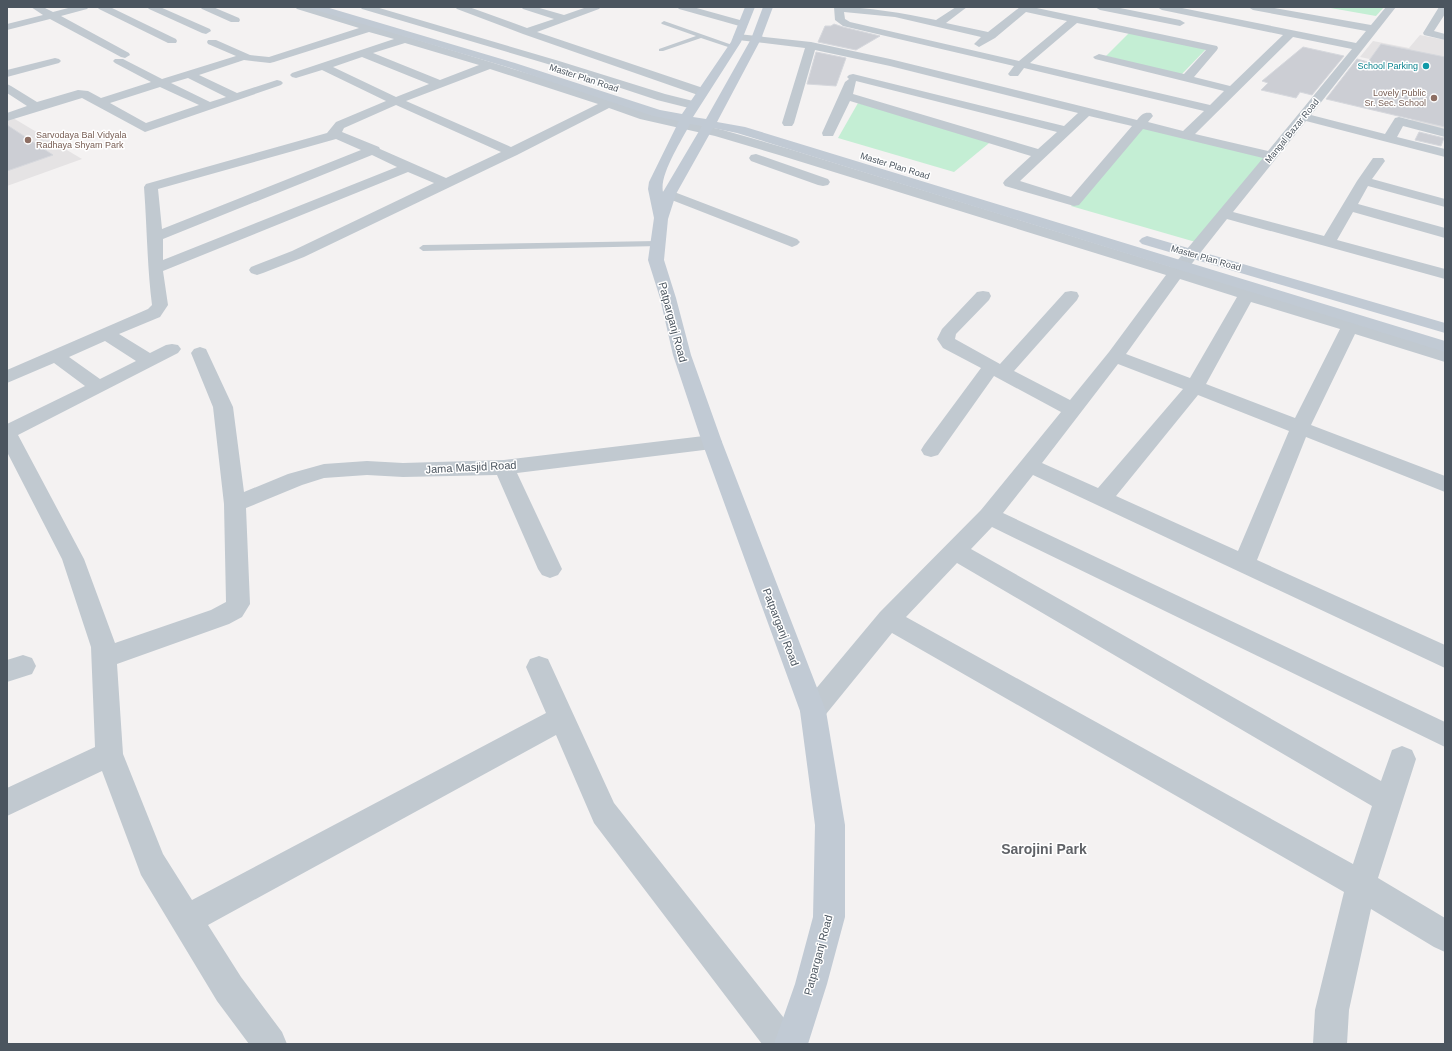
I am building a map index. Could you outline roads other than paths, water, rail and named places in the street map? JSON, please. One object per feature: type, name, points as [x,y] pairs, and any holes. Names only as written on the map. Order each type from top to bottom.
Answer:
[{"type":"main road","name":"Master Plan Road","points":[[315,7],[511,65],[657,113],[688,114]]},
{"type":"main road","name":"Master Plan Road","points":[[346,7],[483,46],[668,105],[688,114],[708,126],[1047,212]]},
{"type":"main road","name":"Patparganj Road","points":[[661,219],[655,189],[656,182],[688,114],[735,42],[750,7]]},
{"type":"main road","name":"Patparganj Road","points":[[768,7],[756,39],[669,194],[661,219],[656,260],[668,298],[682,355],[712,442],[813,711],[830,826],[830,917],[811,984],[791,1044]]},
{"type":"main road","points":[[708,126],[740,130],[1445,347]]},
{"type":"main road","name":"Master Plan Road","points":[[1138,238],[1182,265],[1445,328]]},
{"type":"street","points":[[36,7],[52,15],[161,83],[210,106]]},
{"type":"street","points":[[7,27],[84,7]]},
{"type":"street","points":[[102,7],[172,41]]},
{"type":"street","points":[[152,7],[206,31]]},
{"type":"street","points":[[205,7],[235,20]]},
{"type":"street","points":[[300,7],[490,65],[644,116],[688,114]]},
{"type":"street","points":[[365,7],[427,21]]},
{"type":"street","points":[[381,7],[662,97],[708,126],[823,182]]},
{"type":"street","points":[[448,13],[461,7],[527,32],[702,92]]},
{"type":"street","points":[[526,7],[565,19]]},
{"type":"street","points":[[682,7],[743,24]]},
{"type":"street","points":[[991,36],[895,14],[839,7],[840,20],[842,22],[1213,109]]},
{"type":"street","points":[[895,14],[906,7]]},
{"type":"street","points":[[938,24],[962,7]]},
{"type":"street","points":[[1100,7],[1189,25]]},
{"type":"street","points":[[1162,7],[1359,47]]},
{"type":"street","points":[[1253,7],[1373,29]]},
{"type":"street","points":[[1444,7],[1428,33],[1445,37]]},
{"type":"street","points":[[527,32],[591,8]]},
{"type":"street","points":[[938,74],[991,36],[1026,8],[1213,48]]},
{"type":"street","points":[[1369,14],[1388,12]]},
{"type":"street","name":"Mangal Bazar Road","points":[[813,711],[889,619],[989,516],[1115,356],[1182,265],[1388,12]]},
{"type":"street","points":[[1000,90],[1021,65],[1075,19]]},
{"type":"street","points":[[1187,78],[1237,22]]},
{"type":"street","points":[[261,60],[273,59],[370,28]]},
{"type":"street","points":[[1079,78],[1126,30]]},
{"type":"street","points":[[1186,136],[1291,33]]},
{"type":"street","points":[[296,74],[406,39]]},
{"type":"street","points":[[735,42],[756,39],[812,45],[859,54],[1086,112],[1272,156]]},
{"type":"street","points":[[212,42],[246,56],[261,60],[279,69]]},
{"type":"street","points":[[788,123],[812,45]]},
{"type":"street","points":[[362,53],[439,84]]},
{"type":"street","points":[[828,133],[846,96],[859,54]]},
{"type":"street","points":[[99,103],[246,56]]},
{"type":"street","points":[[1100,57],[1233,90]]},
{"type":"street","points":[[7,74],[55,61]]},
{"type":"street","points":[[335,134],[336,129],[340,126],[396,101],[490,65]]},
{"type":"street","points":[[322,66],[396,101],[512,152]]},
{"type":"street","points":[[189,74],[236,97]]},
{"type":"street","points":[[853,77],[1066,130]]},
{"type":"street","points":[[7,117],[81,94],[145,128],[277,83]]},
{"type":"street","points":[[7,88],[33,105],[44,105]]},
{"type":"street","points":[[846,96],[1040,154]]},
{"type":"street","points":[[1086,112],[1010,183],[1074,202],[1164,98]]},
{"type":"street","points":[[257,270],[298,254],[512,152],[608,104]]},
{"type":"street","points":[[946,125],[969,107]]},
{"type":"street","points":[[1304,117],[1445,153]]},
{"type":"street","points":[[1389,139],[1399,121],[1445,132]]},
{"type":"street","points":[[7,377],[154,313],[158,309],[160,305],[155,269],[155,237],[151,187],[335,134],[374,150],[445,184]]},
{"type":"street","points":[[155,237],[374,150]]},
{"type":"street","points":[[1328,242],[1364,181],[1378,161]]},
{"type":"street","points":[[155,269],[408,167]]},
{"type":"street","points":[[1364,181],[1445,203]]},
{"type":"street","points":[[669,194],[792,242]]},
{"type":"street","points":[[1350,206],[1441,232],[1445,214]]},
{"type":"street","points":[[1224,214],[1445,274]]},
{"type":"street","points":[[1182,265],[1246,296],[1445,356]]},
{"type":"street","points":[[983,296],[948,333],[946,338],[954,348],[1073,410]]},
{"type":"street","points":[[931,450],[997,370],[1071,296]]},
{"type":"street","points":[[1102,498],[1195,387],[1246,296]]},
{"type":"street","points":[[1244,564],[1300,427],[1350,327]]},
{"type":"street","points":[[106,333],[149,362]]},
{"type":"street","points":[[172,349],[149,362],[7,432],[73,559],[103,647],[109,754],[152,864],[229,989],[270,1044]]},
{"type":"street","points":[[103,647],[110,654],[117,653],[220,617],[234,610],[238,604],[235,504],[223,407],[200,353]]},
{"type":"street","points":[[56,356],[98,387]]},
{"type":"street","points":[[1115,356],[1445,484]]},
{"type":"street","name":"Jama Masjid Road","points":[[235,504],[295,479],[324,472],[367,468],[403,470],[504,467],[712,442]]},
{"type":"street","points":[[1029,464],[1445,657]]},
{"type":"street","points":[[504,467],[550,569]]},
{"type":"street","points":[[989,516],[1445,735]]},
{"type":"street","points":[[955,551],[1388,800]]},
{"type":"street","points":[[889,619],[1361,885],[1445,936]]},
{"type":"street","points":[[539,667],[604,813],[783,1044]]},
{"type":"street","points":[[186,920],[562,718]]},
{"type":"street","points":[[7,802],[109,754]]},
{"type":"street","points":[[1330,1044],[1332,1010],[1361,885],[1402,759]]},
{"type":"lane","points":[[664,23],[701,36],[735,42]]},
{"type":"lane","points":[[661,50],[701,36]]},
{"type":"lane","points":[[423,248],[657,244]]},
{"type":"place","name":"School Parking","points":[[1426,66]]},
{"type":"place","name":"Lovely Public Sr. Sec. School","points":[[1434,98]]},
{"type":"place","name":"Sarvodaya Bal Vidyala Radhaya Shyam Park","points":[[28,140]]},
{"type":"district","name":"Sarojini Park","points":[[1044,849]]}]
